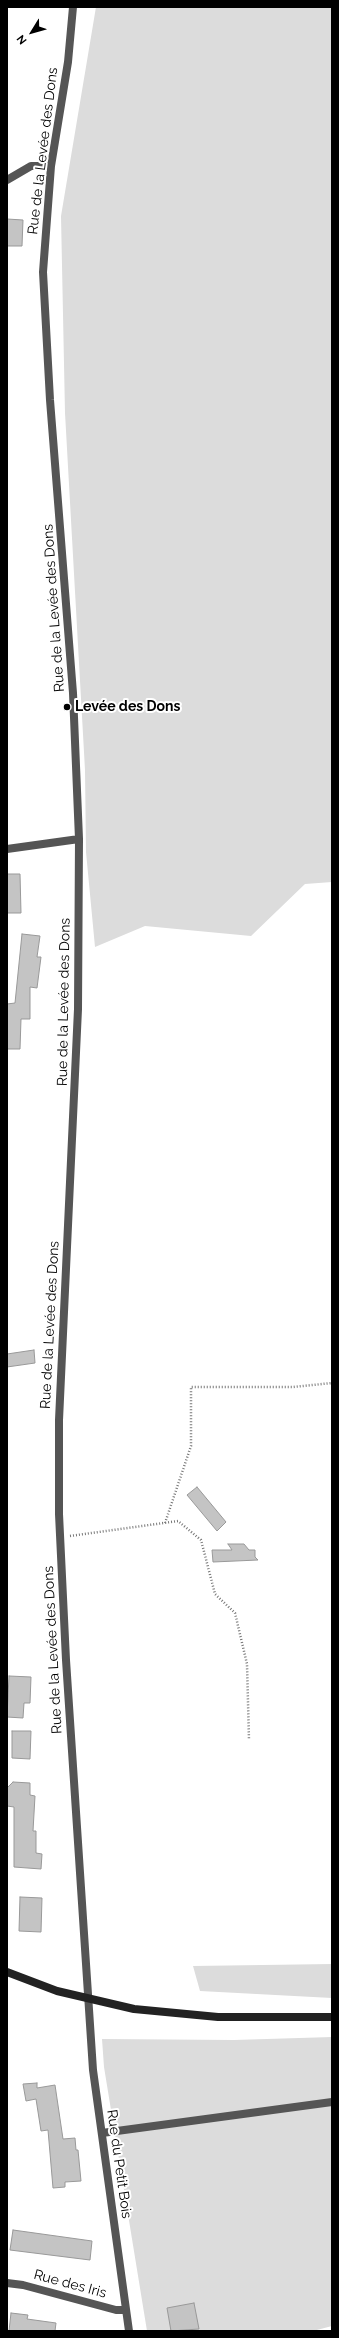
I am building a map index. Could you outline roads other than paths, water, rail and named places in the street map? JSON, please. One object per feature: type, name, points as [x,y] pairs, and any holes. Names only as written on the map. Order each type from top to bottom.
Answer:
[{"type":"street","name":"Rue de la Levée des Dons","points":[[73,7],[68,62],[52,166],[44,254],[44,308],[73,693],[79,839],[78,1009],[59,1420],[60,1537],[87,1999]]},
{"type":"street","points":[[7,180],[31,166],[52,166]]},
{"type":"street","points":[[7,849],[79,839]]},
{"type":"street","points":[[7,1972],[57,1991],[134,2009],[190,2016],[246,2018],[332,2017]]},
{"type":"street","name":"Rue du Petit Bois","points":[[87,1999],[93,2070],[129,2331]]},
{"type":"street","points":[[102,2133],[332,2102]]},
{"type":"street","name":"Rue des Iris","points":[[7,2284],[23,2285],[116,2310],[126,2310]]},
{"type":"place","name":"Levée des Dons","points":[[67,707]]}]
